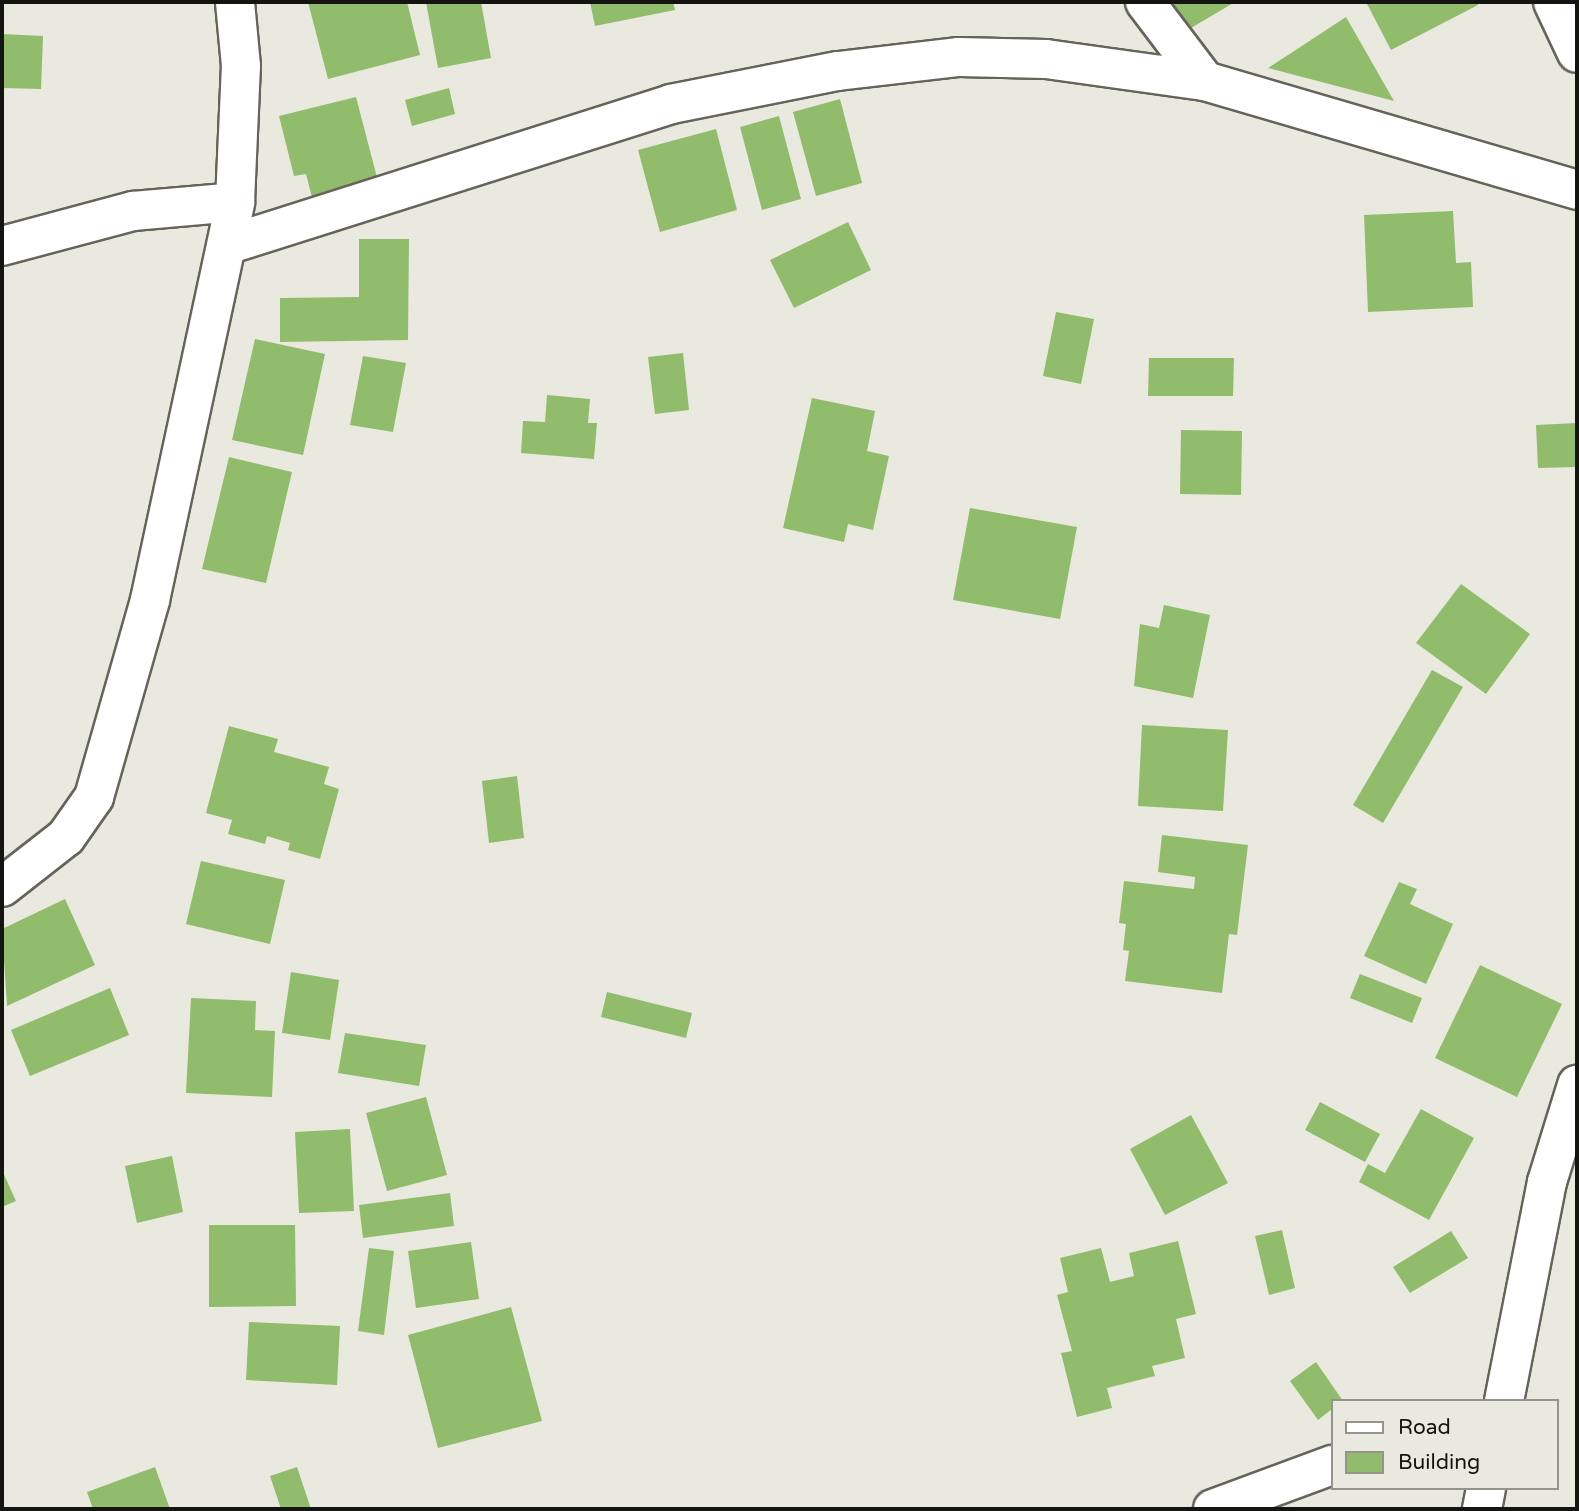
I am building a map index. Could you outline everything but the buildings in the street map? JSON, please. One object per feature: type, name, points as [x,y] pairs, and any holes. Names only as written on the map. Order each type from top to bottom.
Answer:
[{"type":"street","points":[[2,887],[66,837],[94,797],[150,600],[228,244],[235,201],[241,66],[235,2]]},
{"type":"street","points":[[1145,2],[1205,81]]},
{"type":"street","points":[[1553,2],[1577,52]]},
{"type":"street","points":[[228,244],[671,104],[838,71],[959,57],[1033,58],[1205,81],[1577,190]]},
{"type":"street","points":[[2,246],[133,211],[235,201]]},
{"type":"street","points":[[1504,1399],[1547,1182],[1577,1086]]},
{"type":"street","points":[[1213,1509],[1330,1466]]},
{"type":"street","points":[[1482,1509],[1486,1490]]}]
